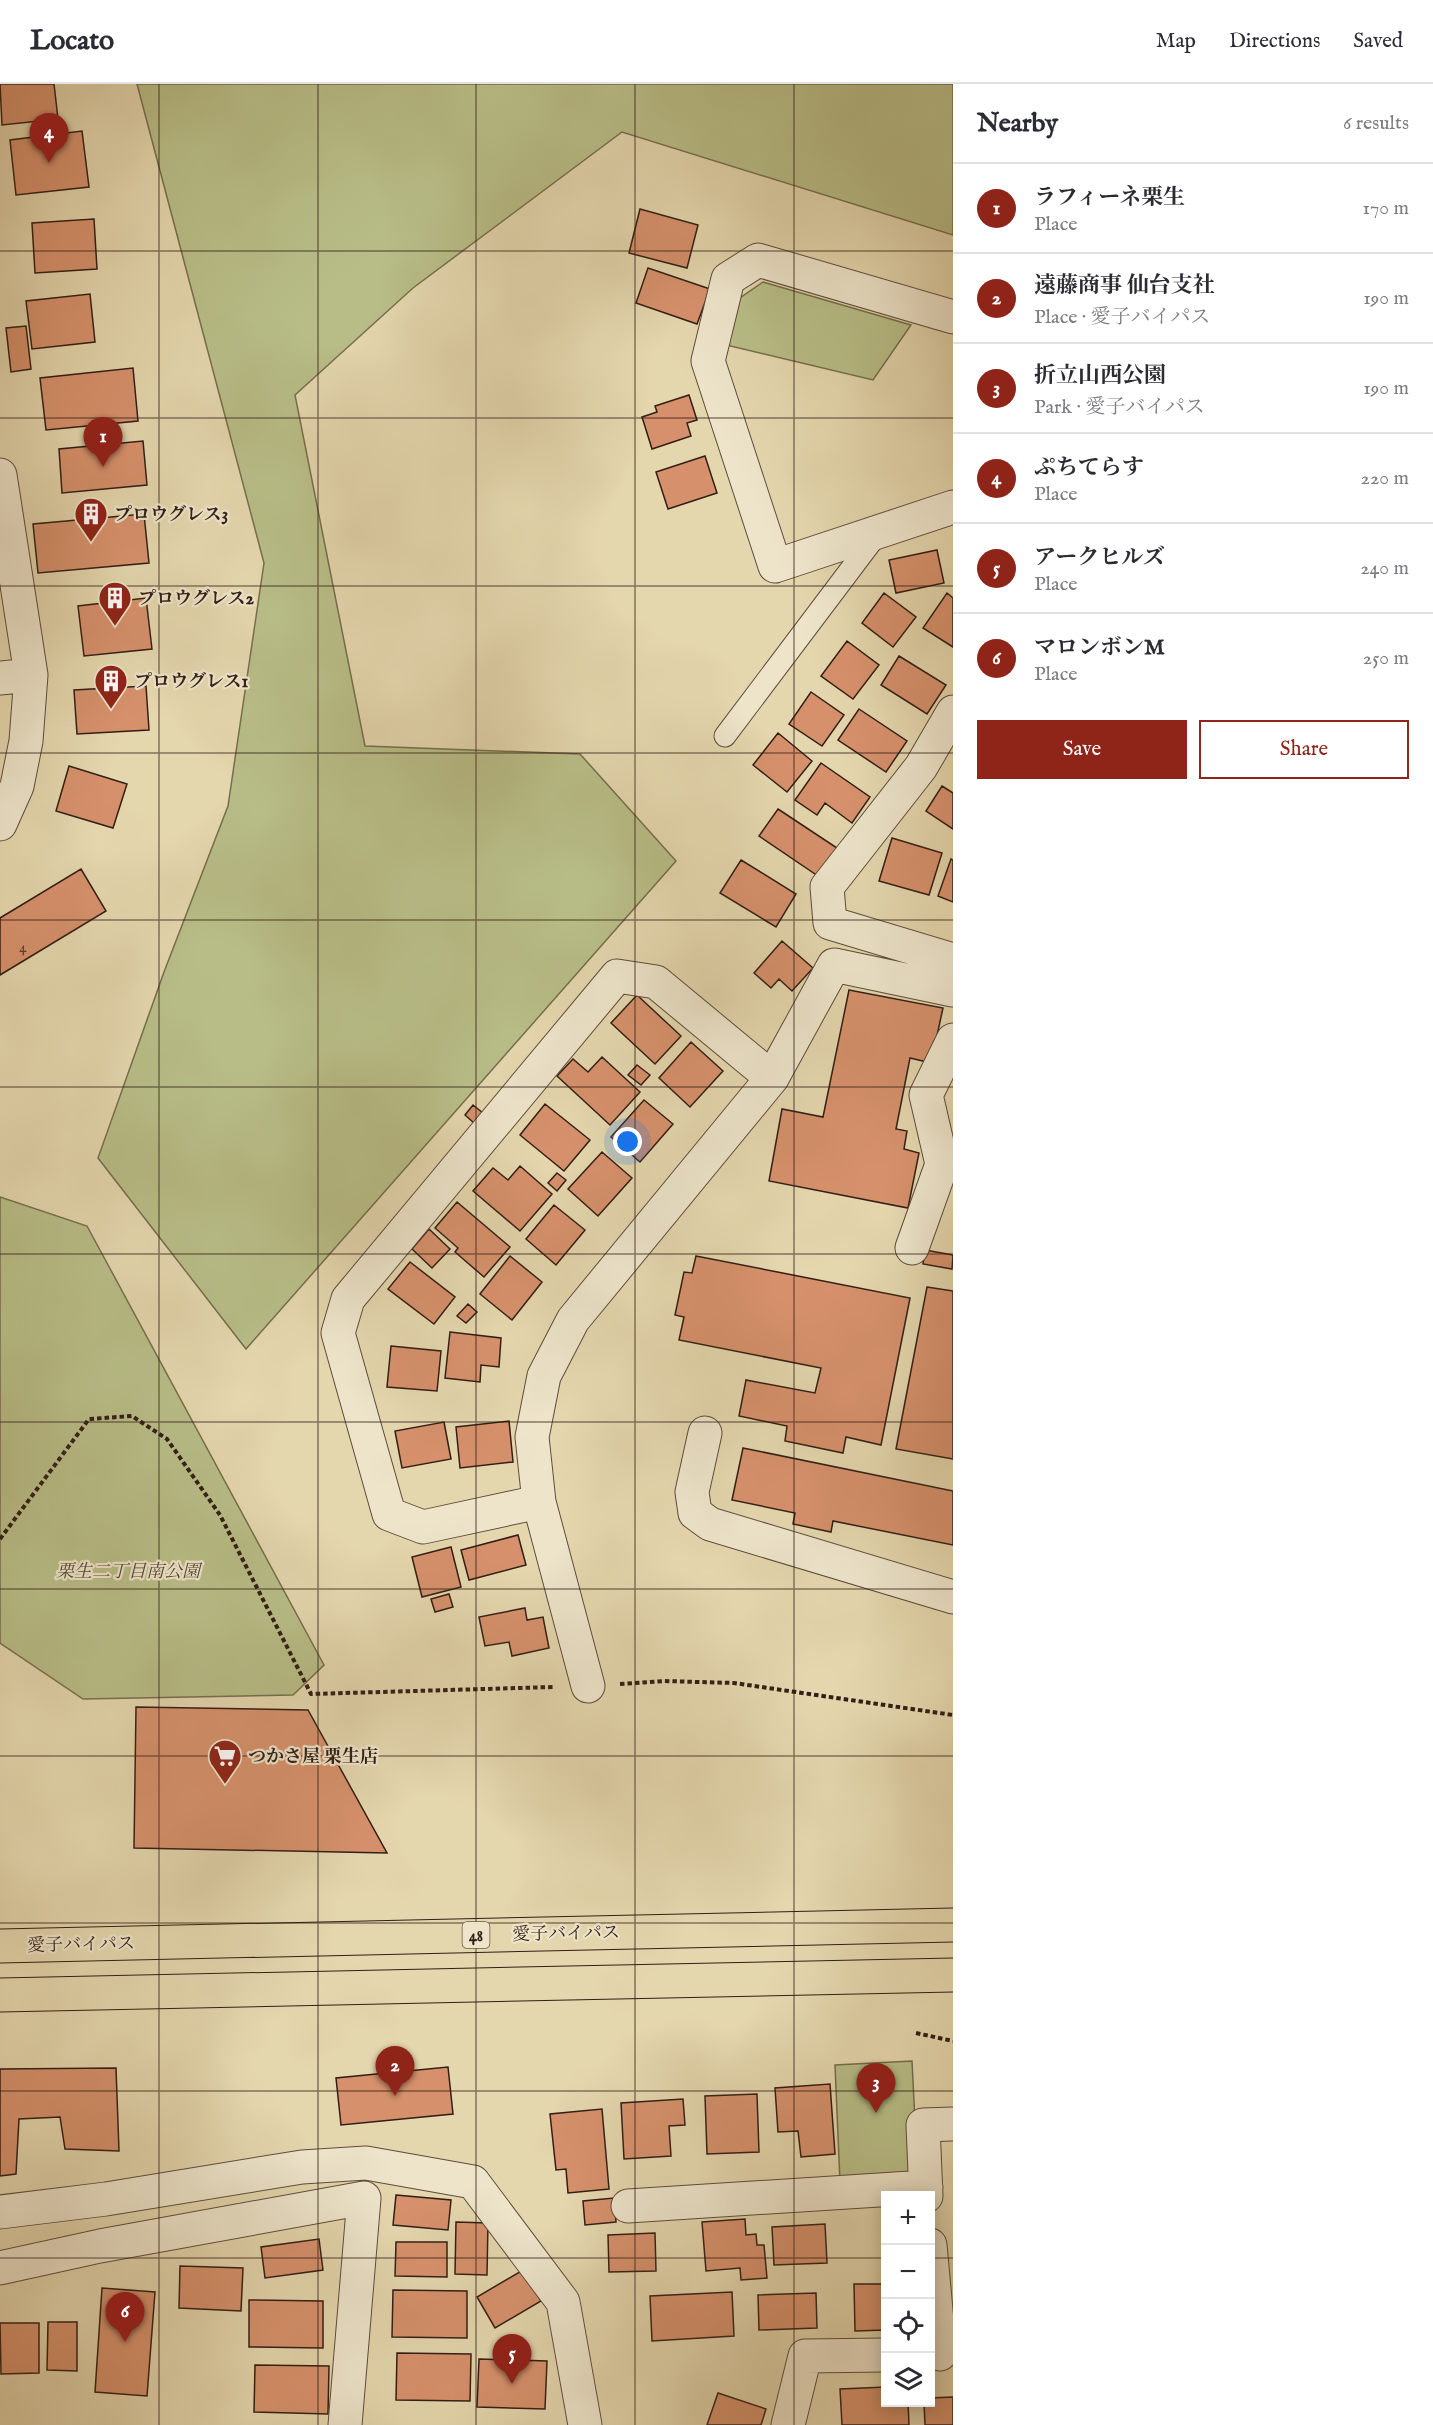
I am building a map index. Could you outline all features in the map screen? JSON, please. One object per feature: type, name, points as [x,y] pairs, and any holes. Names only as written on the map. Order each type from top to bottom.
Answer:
[{"type":"highway","name":"愛子バイパス","points":[[0,1946],[953,1925]]},
{"type":"highway","points":[[0,1995],[953,1975]]},
{"type":"street","points":[[953,317],[758,260],[728,279],[708,361],[775,566],[953,507]]},
{"type":"street","points":[[0,475],[15,676],[26,741],[17,786],[0,824]]},
{"type":"street","points":[[953,712],[921,767],[827,887],[830,923],[953,960]]},
{"type":"street","points":[[588,1686],[539,1502],[532,1437],[544,1376],[573,1320],[772,1078],[834,965],[953,990]]},
{"type":"street","points":[[539,1502],[423,1527],[389,1514],[338,1333],[348,1299],[617,976],[656,982],[772,1078]]},
{"type":"street","points":[[912,1248],[942,1164],[926,1095],[953,1040]]},
{"type":"street","points":[[705,1433],[692,1492],[695,1513],[710,1524],[953,1597]]},
{"type":"street","points":[[926,2191],[923,2125],[953,2124]]},
{"type":"street","points":[[0,2212],[106,2199],[302,2167],[366,2163],[473,2182],[563,2302],[585,2425]]},
{"type":"street","points":[[628,2206],[881,2193]]},
{"type":"street","points":[[0,2268],[100,2246],[364,2198],[345,2425]]},
{"type":"street","points":[[935,2295],[941,2354]]},
{"type":"street","points":[[788,2425],[805,2356],[881,2355]]},
{"type":"lane","points":[[725,736],[880,531]]},
{"type":"path","points":[[0,1539],[88,1419],[132,1416],[167,1439],[220,1515],[311,1695],[588,1686],[664,1681],[734,1683],[953,1715]]},
{"type":"path","points":[[916,2033],[953,2041]]},
{"type":"green space","points":[[137,84],[953,84],[953,235],[622,132],[413,288],[295,395],[365,746],[580,754],[676,861],[246,1349],[98,1158],[164,972],[228,806],[264,563]]},
{"type":"green space","points":[[763,282],[911,325],[873,380],[722,344],[737,300]]},
{"type":"green space","name":"栗生二丁目南公園","points":[[0,1197],[87,1226],[324,1665],[293,1695],[83,1699],[0,1643]]},
{"type":"green space","points":[[912,2061],[917,2162],[904,2178],[840,2182],[835,2065]]},
{"type":"building","points":[[0,84],[54,84],[58,119],[2,125]]},
{"type":"building","points":[[82,131],[89,187],[16,195],[10,140]]},
{"type":"building","points":[[640,209],[698,225],[687,268],[629,253]]},
{"type":"building","points":[[94,219],[97,269],[35,273],[32,223]]},
{"type":"building","points":[[648,268],[710,289],[697,324],[636,303]]},
{"type":"building","points":[[90,294],[95,342],[32,349],[26,301]]},
{"type":"building","points":[[26,326],[31,369],[11,372],[6,328]]},
{"type":"building","points":[[133,368],[138,421],[46,430],[40,378]]},
{"type":"building","points":[[689,395],[697,420],[687,423],[691,436],[652,449],[642,417],[657,412],[655,406]]},
{"type":"building","points":[[143,441],[147,485],[62,493],[59,449]]},
{"type":"building","points":[[705,456],[717,493],[668,509],[656,472]]},
{"type":"building","name":"プロウグレス3","points":[[144,514],[149,563],[38,573],[33,524]]},
{"type":"building","points":[[937,550],[944,583],[896,593],[889,560]]},
{"type":"building","points":[[884,593],[916,617],[893,647],[862,623]]},
{"type":"building","points":[[947,593],[953,598],[953,647],[923,628]]},
{"type":"building","name":"プロウグレス2","points":[[146,598],[152,649],[84,656],[78,606]]},
{"type":"building","points":[[847,641],[879,665],[853,699],[821,676]]},
{"type":"building","points":[[899,656],[946,685],[927,714],[881,685]]},
{"type":"building","name":"プロウグレス1","points":[[146,686],[149,730],[77,734],[74,690]]},
{"type":"building","points":[[811,692],[844,715],[822,746],[789,724]]},
{"type":"building","points":[[859,709],[907,741],[886,772],[838,740]]},
{"type":"building","points":[[778,733],[812,761],[787,792],[753,765]]},
{"type":"building","points":[[821,763],[870,797],[852,823],[825,803],[817,815],[795,800]]},
{"type":"building","points":[[69,766],[127,784],[113,828],[56,811]]},
{"type":"building","points":[[942,786],[953,793],[953,829],[926,811]]},
{"type":"building","points":[[778,809],[837,848],[818,876],[759,836]]},
{"type":"building","points":[[892,838],[942,853],[929,895],[879,881]]},
{"type":"building","points":[[951,859],[953,860],[953,902],[938,896]]},
{"type":"building","points":[[741,860],[796,894],[776,927],[720,893]]},
{"type":"building","points":[[81,869],[106,911],[0,975],[0,918]]},
{"type":"building","points":[[782,941],[813,968],[792,991],[779,979],[771,988],[754,973]]},
{"type":"building","points":[[849,990],[943,1008],[931,1063],[910,1058],[896,1129],[907,1131],[904,1149],[919,1153],[908,1208],[769,1181],[782,1109],[823,1117]]},
{"type":"building","points":[[637,995],[681,1036],[655,1064],[611,1023]]},
{"type":"building","points":[[691,1042],[723,1071],[690,1107],[659,1078]]},
{"type":"building","points":[[602,1057],[640,1092],[610,1125],[557,1076],[573,1059],[588,1072]]},
{"type":"building","points":[[637,1065],[650,1075],[641,1085],[628,1075]]},
{"type":"building","points":[[644,1100],[673,1124],[640,1162],[611,1137]]},
{"type":"building","points":[[545,1104],[590,1140],[564,1171],[520,1135]]},
{"type":"building","points":[[473,1105],[483,1113],[474,1123],[465,1115]]},
{"type":"building","points":[[602,1152],[632,1178],[598,1216],[568,1189]]},
{"type":"building","points":[[520,1166],[552,1194],[520,1231],[473,1191],[493,1168],[508,1180]]},
{"type":"building","points":[[557,1173],[566,1180],[557,1191],[548,1183]]},
{"type":"building","points":[[457,1202],[510,1247],[484,1277],[455,1252],[458,1248],[435,1228]]},
{"type":"building","points":[[554,1205],[585,1230],[556,1265],[526,1239]]},
{"type":"building","points":[[429,1229],[450,1249],[432,1268],[412,1249]]},
{"type":"building","points":[[925,1250],[953,1255],[952,1269],[923,1264]]},
{"type":"building","points":[[510,1256],[542,1282],[512,1320],[480,1294]]},
{"type":"building","points":[[696,1256],[910,1298],[881,1445],[846,1437],[843,1453],[785,1441],[787,1426],[739,1416],[746,1380],[815,1393],[821,1368],[679,1340],[684,1317],[675,1315],[684,1272],[692,1273]]},
{"type":"building","points":[[410,1262],[455,1297],[434,1324],[388,1289]]},
{"type":"building","points":[[927,1287],[953,1291],[953,1459],[896,1449]]},
{"type":"building","points":[[468,1304],[477,1312],[466,1323],[457,1316]]},
{"type":"building","points":[[450,1332],[501,1338],[499,1367],[481,1365],[480,1382],[445,1378]]},
{"type":"building","points":[[391,1346],[441,1351],[437,1391],[387,1387]]},
{"type":"building","points":[[509,1421],[513,1462],[460,1468],[456,1427]]},
{"type":"building","points":[[444,1422],[451,1459],[402,1468],[395,1431]]},
{"type":"building","points":[[743,1448],[953,1491],[953,1545],[833,1521],[831,1532],[793,1524],[795,1513],[732,1500]]},
{"type":"building","points":[[518,1535],[526,1565],[469,1580],[461,1550]]},
{"type":"building","points":[[451,1547],[461,1587],[422,1597],[412,1557]]},
{"type":"building","points":[[449,1594],[453,1607],[435,1612],[431,1599]]},
{"type":"building","points":[[525,1608],[527,1620],[543,1617],[549,1648],[512,1656],[509,1642],[485,1646],[479,1617]]},
{"type":"building","points":[[136,1707],[308,1710],[387,1853],[134,1848]]},
{"type":"building","points":[[448,2067],[453,2114],[341,2125],[336,2078]]},
{"type":"building","points":[[116,2068],[119,2151],[65,2149],[60,2117],[19,2119],[16,2174],[0,2176],[0,2069]]},
{"type":"building","points":[[830,2084],[835,2154],[801,2157],[798,2131],[778,2132],[775,2088]]},
{"type":"building","points":[[757,2094],[759,2152],[707,2154],[705,2096]]},
{"type":"building","points":[[683,2099],[685,2125],[669,2126],[671,2156],[624,2159],[621,2103]]},
{"type":"building","points":[[602,2109],[609,2189],[568,2193],[566,2169],[556,2170],[550,2114]]},
{"type":"building","points":[[396,2195],[451,2200],[448,2230],[393,2225]]},
{"type":"building","points":[[614,2198],[616,2222],[585,2225],[583,2201]]},
{"type":"building","points":[[745,2219],[746,2235],[756,2234],[757,2245],[764,2245],[767,2278],[741,2280],[740,2268],[706,2271],[702,2222]]},
{"type":"building","points":[[456,2222],[488,2223],[487,2275],[455,2274]]},
{"type":"building","points":[[825,2224],[827,2263],[774,2265],[772,2227]]},
{"type":"building","points":[[655,2233],[656,2271],[609,2272],[608,2235]]},
{"type":"building","points":[[319,2239],[323,2270],[265,2278],[261,2247]]},
{"type":"building","points":[[396,2242],[447,2242],[447,2277],[395,2276]]},
{"type":"building","points":[[180,2266],[243,2268],[241,2311],[179,2308]]},
{"type":"building","points":[[523,2270],[541,2301],[495,2328],[477,2297]]},
{"type":"building","points":[[854,2284],[881,2284],[881,2330],[855,2331]]},
{"type":"building","points":[[102,2288],[155,2292],[147,2396],[95,2392]]},
{"type":"building","points":[[393,2290],[467,2291],[467,2338],[392,2337]]},
{"type":"building","points":[[732,2292],[734,2336],[652,2341],[650,2296]]},
{"type":"building","points":[[816,2293],[817,2328],[759,2330],[758,2295]]},
{"type":"building","points":[[249,2300],[323,2301],[323,2348],[249,2347]]},
{"type":"building","points":[[48,2322],[77,2322],[77,2371],[47,2370]]},
{"type":"building","points":[[0,2323],[39,2323],[39,2373],[1,2374]]},
{"type":"building","points":[[397,2353],[471,2354],[470,2401],[396,2400]]},
{"type":"building","points":[[479,2359],[547,2361],[545,2409],[477,2407]]},
{"type":"building","points":[[255,2365],[329,2366],[328,2414],[254,2412]]},
{"type":"building","points":[[881,2387],[881,2407],[908,2407],[909,2425],[842,2425],[840,2389]]},
{"type":"building","points":[[718,2393],[766,2409],[761,2425],[707,2425]]},
{"type":"building","points":[[953,2397],[953,2425],[925,2425],[924,2407],[935,2407],[935,2398]]},
{"type":"place","name":"ぷちてらす","points":[[49,163]]},
{"type":"place","name":"ラフィーネ栗生","points":[[103,467]]},
{"type":"place","name":"プロウグレス3","points":[[91,543]]},
{"type":"place","name":"プロウグレス2","points":[[115,627]]},
{"type":"place","name":"プロウグレス1","points":[[111,710]]},
{"type":"place","name":"つかさ屋 栗生店","points":[[225,1785]]},
{"type":"place","name":"遠藤商事 仙台支社","points":[[395,2096]]},
{"type":"place","name":"折立山西公園","points":[[876,2113]]},
{"type":"place","name":"マロンボンM","points":[[125,2342]]},
{"type":"place","name":"アークヒルズ","points":[[512,2384]]}]
